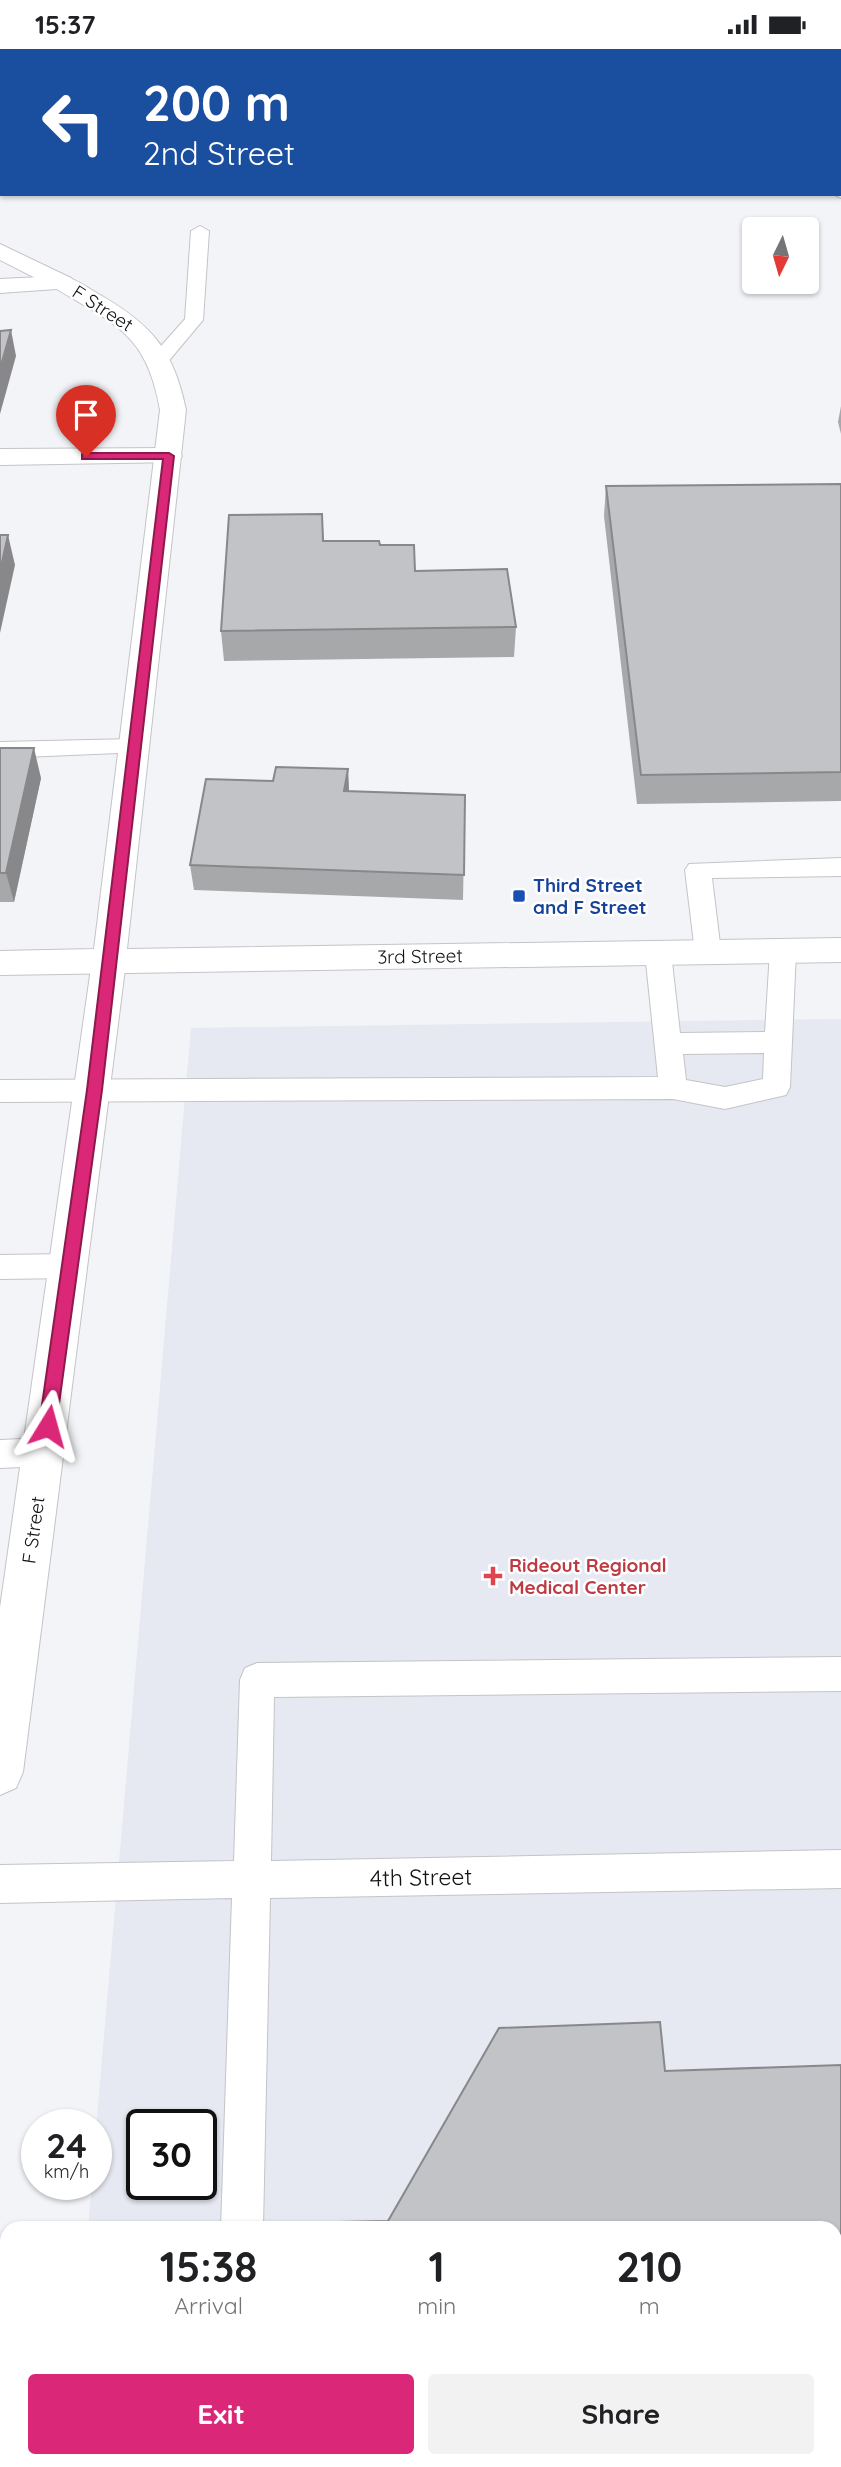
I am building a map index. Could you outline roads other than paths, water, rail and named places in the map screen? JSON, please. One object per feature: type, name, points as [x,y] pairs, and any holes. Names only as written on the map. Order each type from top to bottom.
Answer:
[{"type":"main road","name":"F Street","points":[[0,251],[63,283],[132,325],[150,342],[160,359],[169,381],[173,410],[94,1090],[0,1772]]},
{"type":"main road","points":[[0,286],[31,282],[63,283]]},
{"type":"main road","points":[[0,457],[169,456]]},
{"type":"main road","name":"3rd Street","points":[[0,963],[841,950]]},
{"type":"lane","points":[[160,359],[194,320],[200,231]]},
{"type":"lane","points":[[0,750],[134,747]]},
{"type":"lane","points":[[708,952],[698,870],[841,867]]},
{"type":"lane","points":[[0,1091],[673,1088],[725,1098],[776,1087],[783,951]]},
{"type":"lane","points":[[658,953],[673,1088]]},
{"type":"lane","points":[[668,1044],[779,1042]]},
{"type":"lane","points":[[0,1267],[69,1266]]},
{"type":"lane","points":[[0,1454],[44,1452]]},
{"type":"lane","points":[[242,2221],[254,1880],[257,1680],[841,1674]]},
{"type":"lane","name":"4th Street","points":[[0,1884],[841,1870]]},
{"type":"place","name":"Third Street and F Street","points":[[519,896]]},
{"type":"place","name":"Rideout Regional Medical Center","points":[[493,1576]]}]
